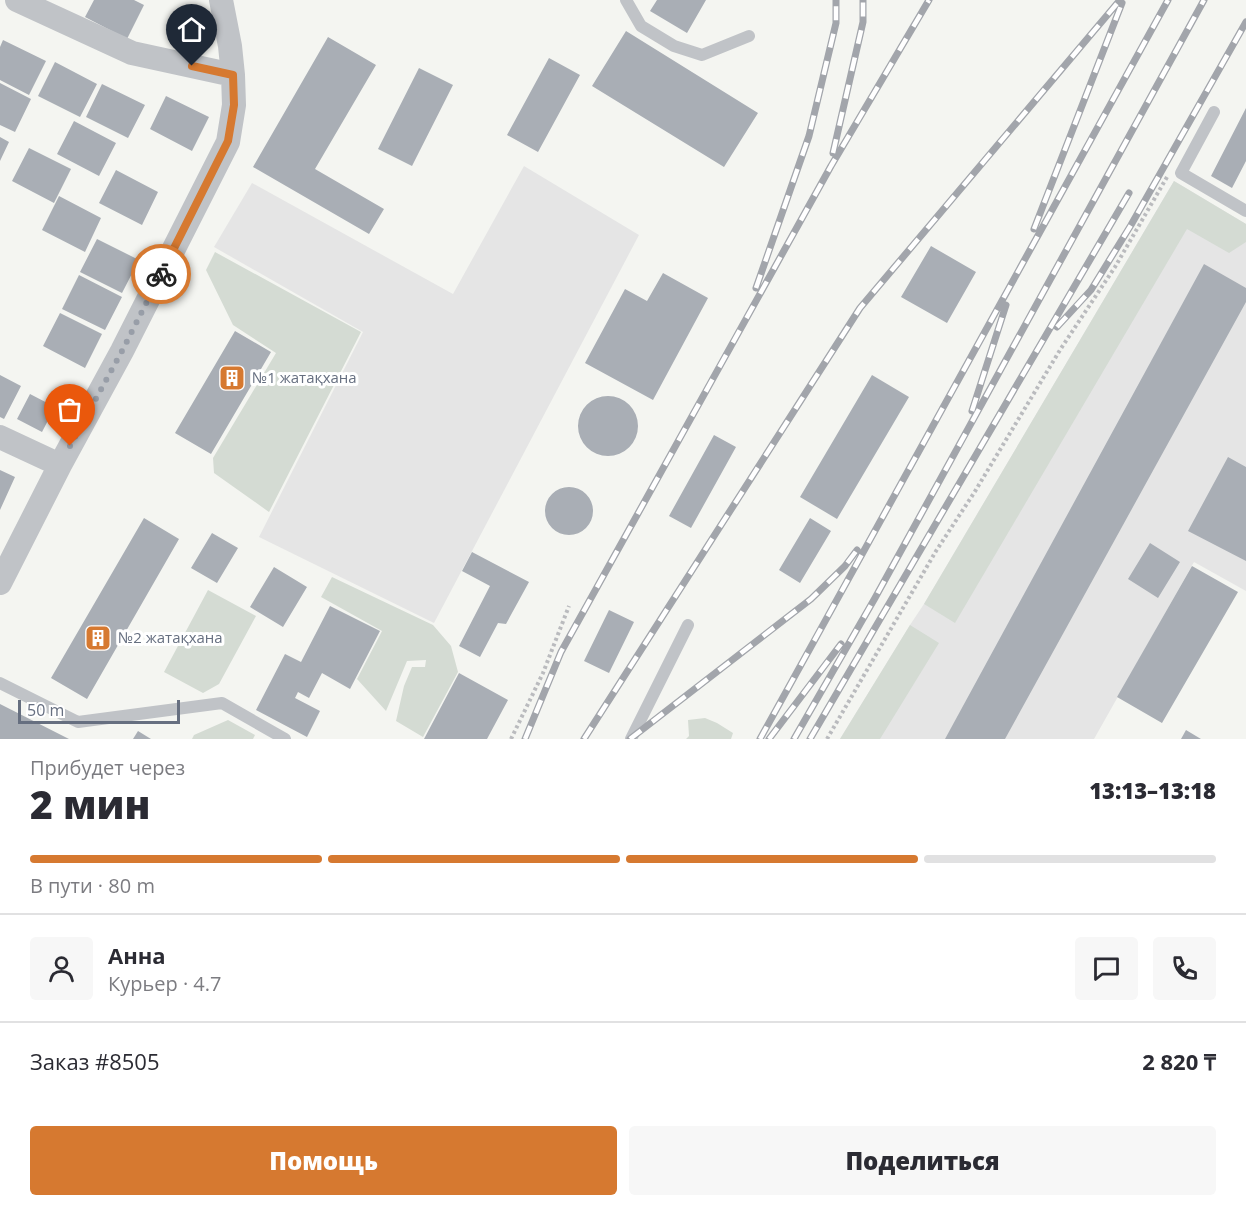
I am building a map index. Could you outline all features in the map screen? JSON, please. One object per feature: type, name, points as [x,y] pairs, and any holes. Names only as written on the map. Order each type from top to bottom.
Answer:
[{"type":"street","points":[[0,6],[3,0]]},
{"type":"street","points":[[17,0],[132,53],[233,75]]},
{"type":"street","points":[[0,583],[60,465],[122,351],[228,141],[234,105],[233,75],[221,0]]},
{"type":"street","points":[[0,437],[60,465]]},
{"type":"lane","points":[[626,0],[641,26],[674,46],[702,55],[749,36]]},
{"type":"lane","points":[[1214,112],[1181,173],[1246,211]]},
{"type":"lane","points":[[631,739],[688,625]]},
{"type":"lane","points":[[0,683],[78,722],[222,703],[285,739]]},
{"type":"path","points":[[827,739],[936,551],[974,493],[1060,350],[1115,267],[1168,175],[1181,173]]},
{"type":"path","points":[[511,739],[543,674],[569,606]]},
{"type":"shaded area","points":[[524,166],[639,235],[434,623],[259,537],[363,332],[214,247],[252,183],[453,294]]},
{"type":"shaded area","points":[[1174,181],[1246,224],[1246,591],[1194,562],[1094,739],[840,739],[924,604]]},
{"type":"shaded area","points":[[1174,181],[1246,224],[1246,242],[1229,253],[1187,229],[955,623],[924,604]]},
{"type":"shaded area","points":[[215,252],[361,332],[269,512],[214,473],[213,458],[276,353],[233,325],[206,270]]},
{"type":"shaded area","points":[[332,577],[433,625],[451,646],[458,672],[423,737],[396,721],[404,686],[412,667],[425,667],[426,660],[407,661],[386,711],[357,679],[382,631],[321,597]]},
{"type":"shaded area","points":[[208,590],[256,616],[219,684],[203,693],[164,672]]},
{"type":"shaded area","points":[[910,625],[939,643],[880,739],[840,739]]},
{"type":"shaded area","points":[[705,718],[733,733],[731,739],[686,739],[689,736],[688,720]]},
{"type":"shaded area","points":[[228,720],[255,735],[253,739],[192,739],[194,735]]},
{"type":"building","points":[[94,0],[134,0],[144,5],[127,39],[85,17]]},
{"type":"building","points":[[657,0],[706,0],[687,33],[650,11]]},
{"type":"building","points":[[626,31],[758,113],[724,167],[592,86]]},
{"type":"building","points":[[328,37],[376,65],[315,169],[384,209],[369,234],[253,167]]},
{"type":"building","points":[[3,40],[46,61],[29,95],[0,80],[0,47]]},
{"type":"building","points":[[549,58],[580,75],[538,152],[507,135]]},
{"type":"building","points":[[55,62],[97,84],[80,117],[38,96]]},
{"type":"building","points":[[419,68],[453,85],[412,166],[378,149]]},
{"type":"building","points":[[0,83],[31,99],[15,132],[0,125]]},
{"type":"building","points":[[102,84],[145,105],[128,138],[86,117]]},
{"type":"building","points":[[166,96],[209,117],[192,151],[150,129]]},
{"type":"building","points":[[1246,108],[1246,161],[1232,188],[1211,176]]},
{"type":"building","points":[[74,121],[116,143],[99,176],[57,154]]},
{"type":"building","points":[[0,137],[9,142],[0,161]]},
{"type":"building","points":[[29,148],[71,169],[54,203],[12,181]]},
{"type":"building","points":[[116,170],[158,192],[142,225],[99,203]]},
{"type":"building","points":[[59,196],[101,218],[85,252],[42,230]]},
{"type":"building","points":[[97,239],[139,260],[122,293],[80,272]]},
{"type":"building","points":[[931,246],[976,272],[947,323],[901,297]]},
{"type":"building","points":[[1204,264],[1246,288],[1246,302],[1005,739],[945,739]]},
{"type":"building","points":[[663,273],[708,298],[653,400],[585,363],[625,289],[647,301]]},
{"type":"building","points":[[79,275],[122,297],[105,330],[62,309]]},
{"type":"building","points":[[60,313],[102,334],[85,368],[43,346]]},
{"type":"building","name":"№1 жатақхана","points":[[235,331],[271,352],[211,454],[175,433]]},
{"type":"building","points":[[0,375],[21,386],[4,419],[0,417]]},
{"type":"building","points":[[872,375],[909,397],[837,519],[800,497]]},
{"type":"building","points":[[30,394],[55,407],[42,432],[17,419]]},
{"type":"building","points":[[602,396],[614,396],[625,401],[633,409],[638,426],[636,438],[625,451],[614,456],[602,456],[591,451],[583,443],[578,432],[578,420],[583,409],[591,401]]},
{"type":"building","points":[[714,435],[736,447],[691,528],[669,516]]},
{"type":"building","points":[[1228,457],[1246,467],[1246,561],[1188,531]]},
{"type":"building","points":[[0,470],[15,477],[0,510]]},
{"type":"building","points":[[569,487],[586,494],[593,511],[586,528],[569,535],[552,528],[545,511],[552,494]]},
{"type":"building","name":"№2 жатақхана","points":[[144,518],[179,539],[87,699],[51,678]]},
{"type":"building","points":[[810,518],[831,531],[800,583],[779,570]]},
{"type":"building","points":[[212,533],[238,548],[217,583],[191,568]]},
{"type":"building","points":[[1150,543],[1180,562],[1158,598],[1128,579]]},
{"type":"building","points":[[472,552],[529,582],[506,624],[498,623],[480,657],[459,646],[490,586],[462,571]]},
{"type":"building","points":[[1192,566],[1238,592],[1162,723],[1117,697]]},
{"type":"building","points":[[274,567],[307,587],[283,627],[250,607]]},
{"type":"building","points":[[330,606],[380,631],[350,689],[322,673],[309,698],[298,692],[295,698],[320,711],[307,737],[256,710],[285,654],[301,662]]},
{"type":"building","points":[[609,610],[634,622],[609,673],[584,661]]},
{"type":"building","points":[[459,673],[508,700],[487,739],[424,739]]},
{"type":"building","points":[[0,704],[69,739],[0,739]]},
{"type":"building","points":[[1186,730],[1201,739],[1181,739]]},
{"type":"building","points":[[138,731],[151,739],[133,739]]},
{"type":"railway","points":[[756,288],[809,136],[836,23],[836,0]]},
{"type":"railway","points":[[833,153],[863,22],[863,0]]},
{"type":"railway","points":[[525,739],[561,652],[831,166],[929,0]]},
{"type":"railway","points":[[584,739],[860,308],[1120,0]]},
{"type":"railway","points":[[760,739],[1168,0]]},
{"type":"railway","points":[[794,739],[875,598],[1204,0]]},
{"type":"railway","points":[[1034,229],[1122,3]]},
{"type":"railway","points":[[1057,327],[1091,290],[1131,225],[1246,22]]},
{"type":"railway","points":[[810,739],[1129,193]]},
{"type":"railway","points":[[972,411],[1006,305]]},
{"type":"railway","points":[[630,739],[811,599],[845,566],[857,550]]},
{"type":"railway","points":[[769,739],[841,644]]},
{"type":"way so far","points":[[70,446],[161,274]]},
{"type":"place","name":"№1 жатақхана","points":[[232,378]]},
{"type":"place","name":"№2 жатақхана","points":[[98,638]]},
{"type":"route","points":[[161,274],[228,141],[234,105],[233,75],[192,66]]}]
